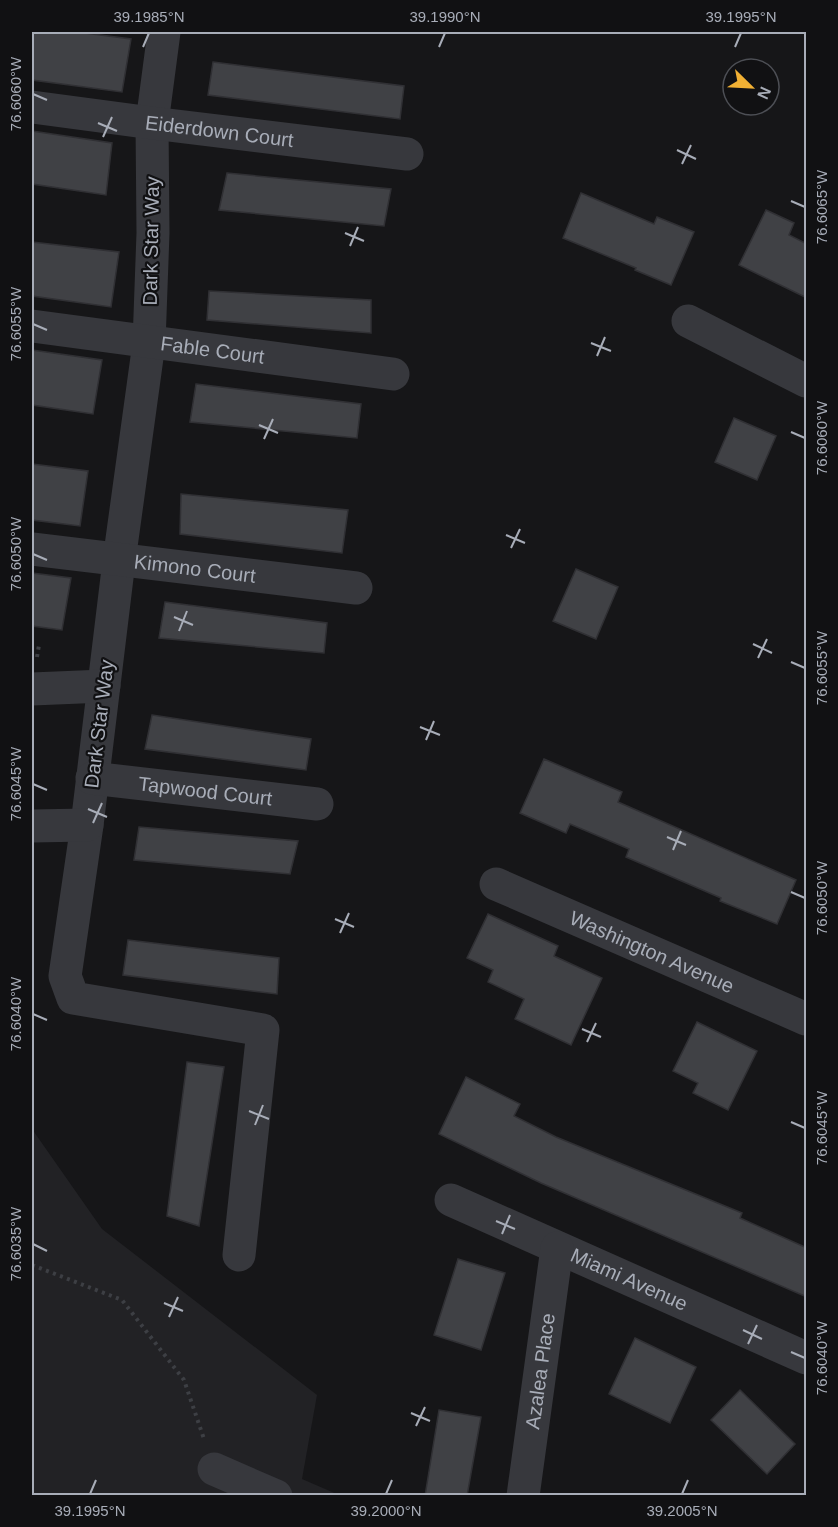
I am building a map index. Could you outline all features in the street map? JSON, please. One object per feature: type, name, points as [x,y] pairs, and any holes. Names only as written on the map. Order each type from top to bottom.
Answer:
[{"type":"street","name":"Dark Star Way","points":[[164,32],[152,123],[153,233],[149,343],[87,825],[65,976],[73,998],[263,1030],[239,1255]]},
{"type":"street","name":"Eiderdown Court","points":[[32,107],[407,154]]},
{"type":"street","points":[[688,321],[807,381]]},
{"type":"street","name":"Fable Court","points":[[32,326],[393,374]]},
{"type":"street","name":"Kimono Court","points":[[32,549],[356,588]]},
{"type":"street","points":[[32,689],[104,686]]},
{"type":"street","name":"Tapwood Court","points":[[92,778],[317,804]]},
{"type":"street","points":[[32,826],[87,825]]},
{"type":"street","name":"Washington Avenue","points":[[496,884],[807,1019]]},
{"type":"street","name":"Miami Avenue","points":[[451,1200],[807,1358]]},
{"type":"street","name":"Azalea Place","points":[[523,1496],[557,1248]]},
{"type":"street","points":[[214,1469],[276,1496]]},
{"type":"path","points":[[32,1265],[122,1300],[184,1380],[214,1469]]},
{"type":"shaded area","points":[[32,1129],[102,1229],[317,1395],[302,1479],[339,1495],[32,1495]]},
{"type":"building","points":[[32,32],[77,32],[131,39],[122,92],[32,80]]},
{"type":"building","points":[[213,62],[404,86],[400,119],[208,95]]},
{"type":"building","points":[[32,131],[112,143],[106,195],[32,184]]},
{"type":"building","points":[[227,173],[391,189],[384,226],[219,210]]},
{"type":"building","points":[[581,193],[654,224],[657,217],[694,232],[671,285],[563,238]]},
{"type":"building","points":[[766,210],[794,223],[789,235],[807,244],[807,298],[739,265]]},
{"type":"building","points":[[32,242],[119,252],[111,307],[32,296]]},
{"type":"building","points":[[209,291],[371,300],[371,333],[207,320]]},
{"type":"building","points":[[32,350],[102,360],[93,414],[32,405]]},
{"type":"building","points":[[196,384],[361,404],[357,438],[190,422]]},
{"type":"building","points":[[734,418],[776,436],[757,480],[715,462]]},
{"type":"building","points":[[32,464],[88,471],[80,526],[32,520]]},
{"type":"building","points":[[181,494],[348,510],[342,553],[180,534]]},
{"type":"building","points":[[576,569],[618,587],[596,639],[553,621]]},
{"type":"building","points":[[32,573],[71,578],[62,630],[32,626]]},
{"type":"building","points":[[165,602],[327,623],[324,653],[159,638]]},
{"type":"building","points":[[152,715],[311,739],[306,770],[145,749]]},
{"type":"building","points":[[544,759],[622,792],[618,802],[796,880],[777,924],[720,901],[721,898],[626,857],[629,849],[570,824],[566,833],[520,813]]},
{"type":"building","points":[[139,827],[298,841],[290,874],[134,860]]},
{"type":"building","points":[[488,914],[558,946],[554,956],[602,978],[571,1045],[515,1019],[524,999],[488,982],[493,970],[467,958]]},
{"type":"building","points":[[128,940],[279,958],[277,994],[123,975]]},
{"type":"building","points":[[697,1022],[757,1051],[728,1110],[693,1093],[698,1083],[673,1071]]},
{"type":"building","points":[[187,1062],[224,1067],[199,1226],[167,1216]]},
{"type":"building","points":[[466,1077],[520,1104],[514,1116],[556,1137],[742,1213],[740,1218],[807,1248],[807,1297],[541,1183],[439,1134]]},
{"type":"building","points":[[458,1259],[505,1273],[481,1350],[434,1335]]},
{"type":"building","points":[[635,1338],[696,1367],[670,1423],[609,1394]]},
{"type":"building","points":[[740,1390],[795,1444],[767,1474],[711,1420]]},
{"type":"building","points":[[439,1410],[481,1417],[467,1496],[425,1496]]}]
